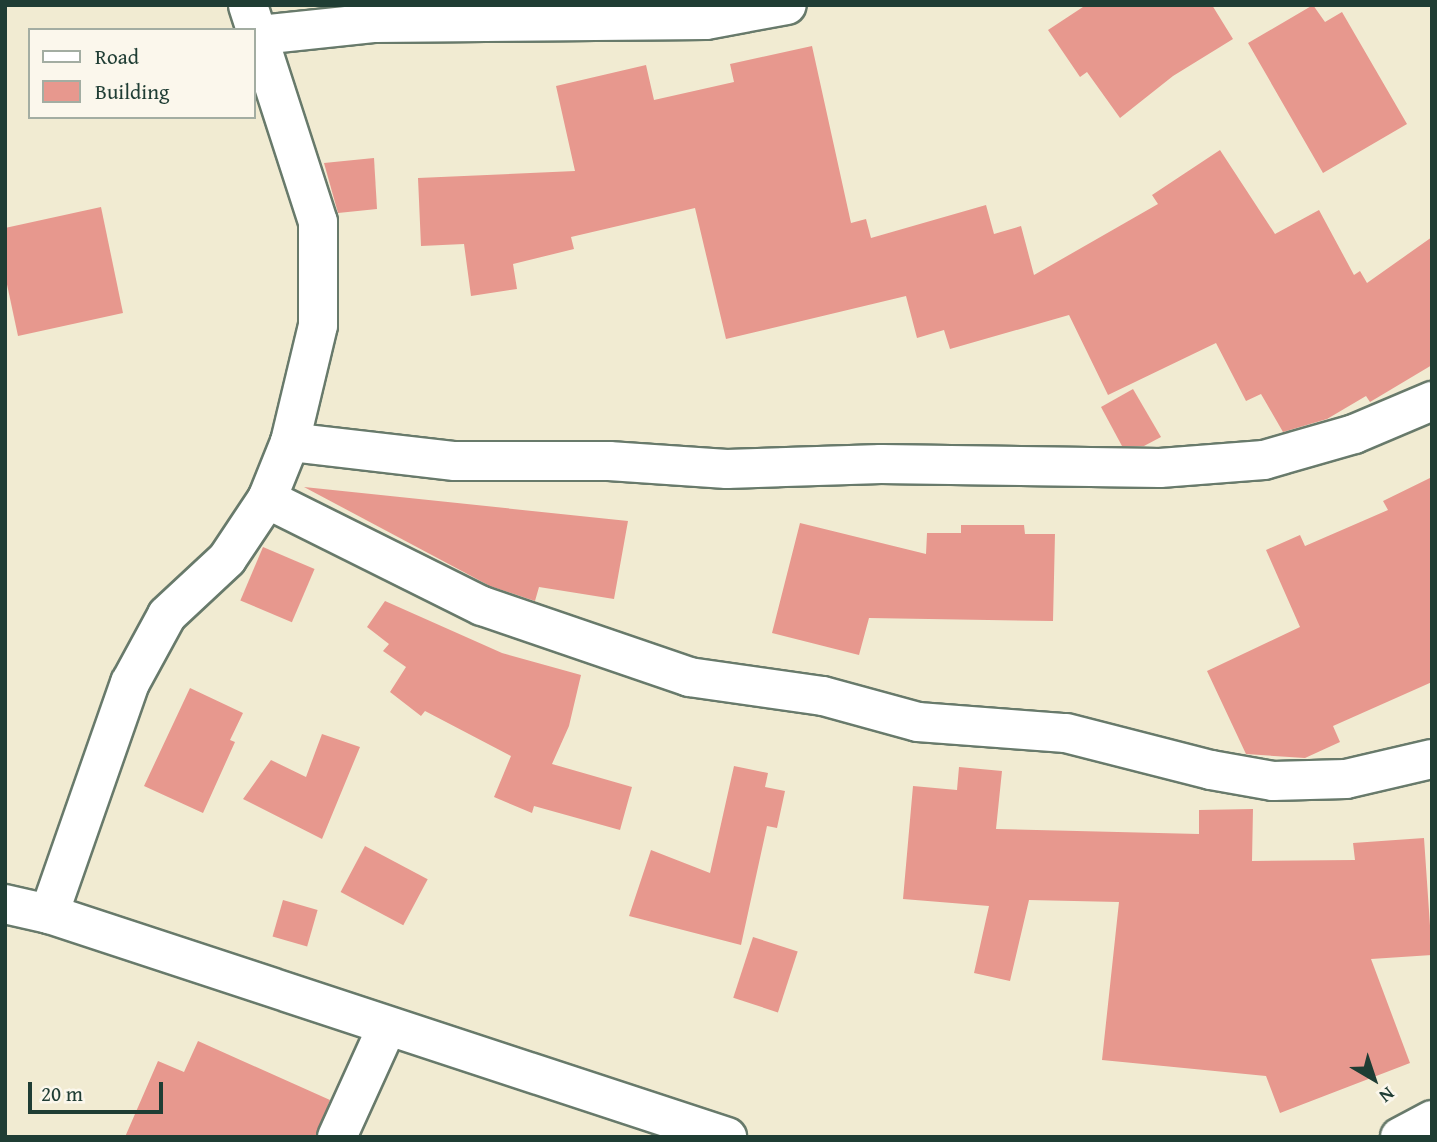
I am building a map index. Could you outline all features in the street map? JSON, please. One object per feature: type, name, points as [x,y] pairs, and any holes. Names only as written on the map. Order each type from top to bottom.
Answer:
[{"type":"street","points":[[49,914],[130,684],[167,615],[227,559],[267,499],[290,442],[318,325],[318,222],[254,20],[375,23],[706,20],[787,5]]},
{"type":"street","points":[[290,442],[455,461],[609,461],[727,468],[881,464],[1160,468],[1264,460],[1354,434],[1432,401]]},
{"type":"street","points":[[267,499],[482,606],[689,677],[823,696],[918,722],[1066,733],[1211,770],[1273,780],[1346,779],[1432,760]]},
{"type":"street","points":[[5,904],[49,914],[727,1137]]},
{"type":"street","points":[[337,1137],[387,1027]]},
{"type":"street","points":[[1400,1137],[1432,1120]]},
{"type":"building","points":[[1086,5],[1212,5],[1233,39],[1173,76],[1120,118],[1087,72],[1080,77],[1048,30]]},
{"type":"building","points":[[1313,5],[1325,22],[1342,12],[1407,124],[1323,173],[1248,43]]},
{"type":"building","points":[[812,46],[851,223],[866,219],[871,238],[986,205],[994,234],[1021,226],[1034,275],[1158,204],[1152,195],[1220,150],[1275,234],[1319,210],[1354,275],[1360,271],[1367,283],[1432,237],[1432,365],[1370,402],[1366,396],[1327,419],[1283,432],[1261,394],[1246,401],[1216,343],[1108,395],[1069,315],[950,349],[944,330],[917,338],[906,296],[726,339],[695,208],[571,237],[574,249],[513,264],[517,289],[471,296],[464,244],[421,246],[418,178],[575,171],[556,86],[646,65],[654,100],[734,82],[730,64]]},
{"type":"building","points":[[374,158],[377,209],[338,213],[324,163]]},
{"type":"building","points":[[101,207],[123,313],[18,336],[5,275],[5,228]]},
{"type":"building","points":[[1133,389],[1161,437],[1144,446],[1122,446],[1101,407]]},
{"type":"building","points":[[1432,477],[1432,682],[1333,726],[1340,742],[1305,758],[1246,754],[1207,671],[1300,627],[1266,550],[1300,535],[1305,546],[1388,510],[1383,501]]},
{"type":"building","points":[[304,487],[628,521],[614,599],[539,587],[535,601],[490,586]]},
{"type":"building","points":[[800,523],[926,554],[927,533],[961,533],[961,525],[1024,525],[1025,534],[1055,534],[1053,621],[869,618],[859,655],[772,633]]},
{"type":"building","points":[[263,547],[315,569],[292,622],[240,600]]},
{"type":"building","points":[[385,601],[502,653],[581,675],[569,726],[552,764],[632,787],[620,830],[534,806],[532,813],[494,797],[511,756],[425,711],[421,716],[390,692],[406,667],[383,651],[389,644],[367,627]]},
{"type":"building","points":[[190,688],[243,713],[230,740],[235,742],[203,813],[144,786]]},
{"type":"building","points":[[322,734],[360,747],[322,839],[243,799],[271,760],[306,777]]},
{"type":"building","points":[[734,766],[768,773],[765,787],[785,791],[777,828],[767,826],[741,945],[629,916],[651,850],[710,873]]},
{"type":"building","points":[[959,767],[1002,771],[996,829],[1199,834],[1199,810],[1253,809],[1252,861],[1355,860],[1353,843],[1424,838],[1432,955],[1371,959],[1410,1063],[1280,1113],[1266,1076],[1102,1060],[1119,902],[1029,900],[1010,981],[974,973],[989,906],[903,899],[913,786],[957,790]]},
{"type":"building","points":[[365,846],[428,879],[403,925],[341,892]]},
{"type":"building","points":[[283,900],[318,910],[307,946],[273,937]]},
{"type":"building","points":[[753,937],[798,952],[778,1012],[733,998]]},
{"type":"building","points":[[198,1041],[330,1100],[316,1137],[125,1137],[158,1061],[184,1072]]}]
